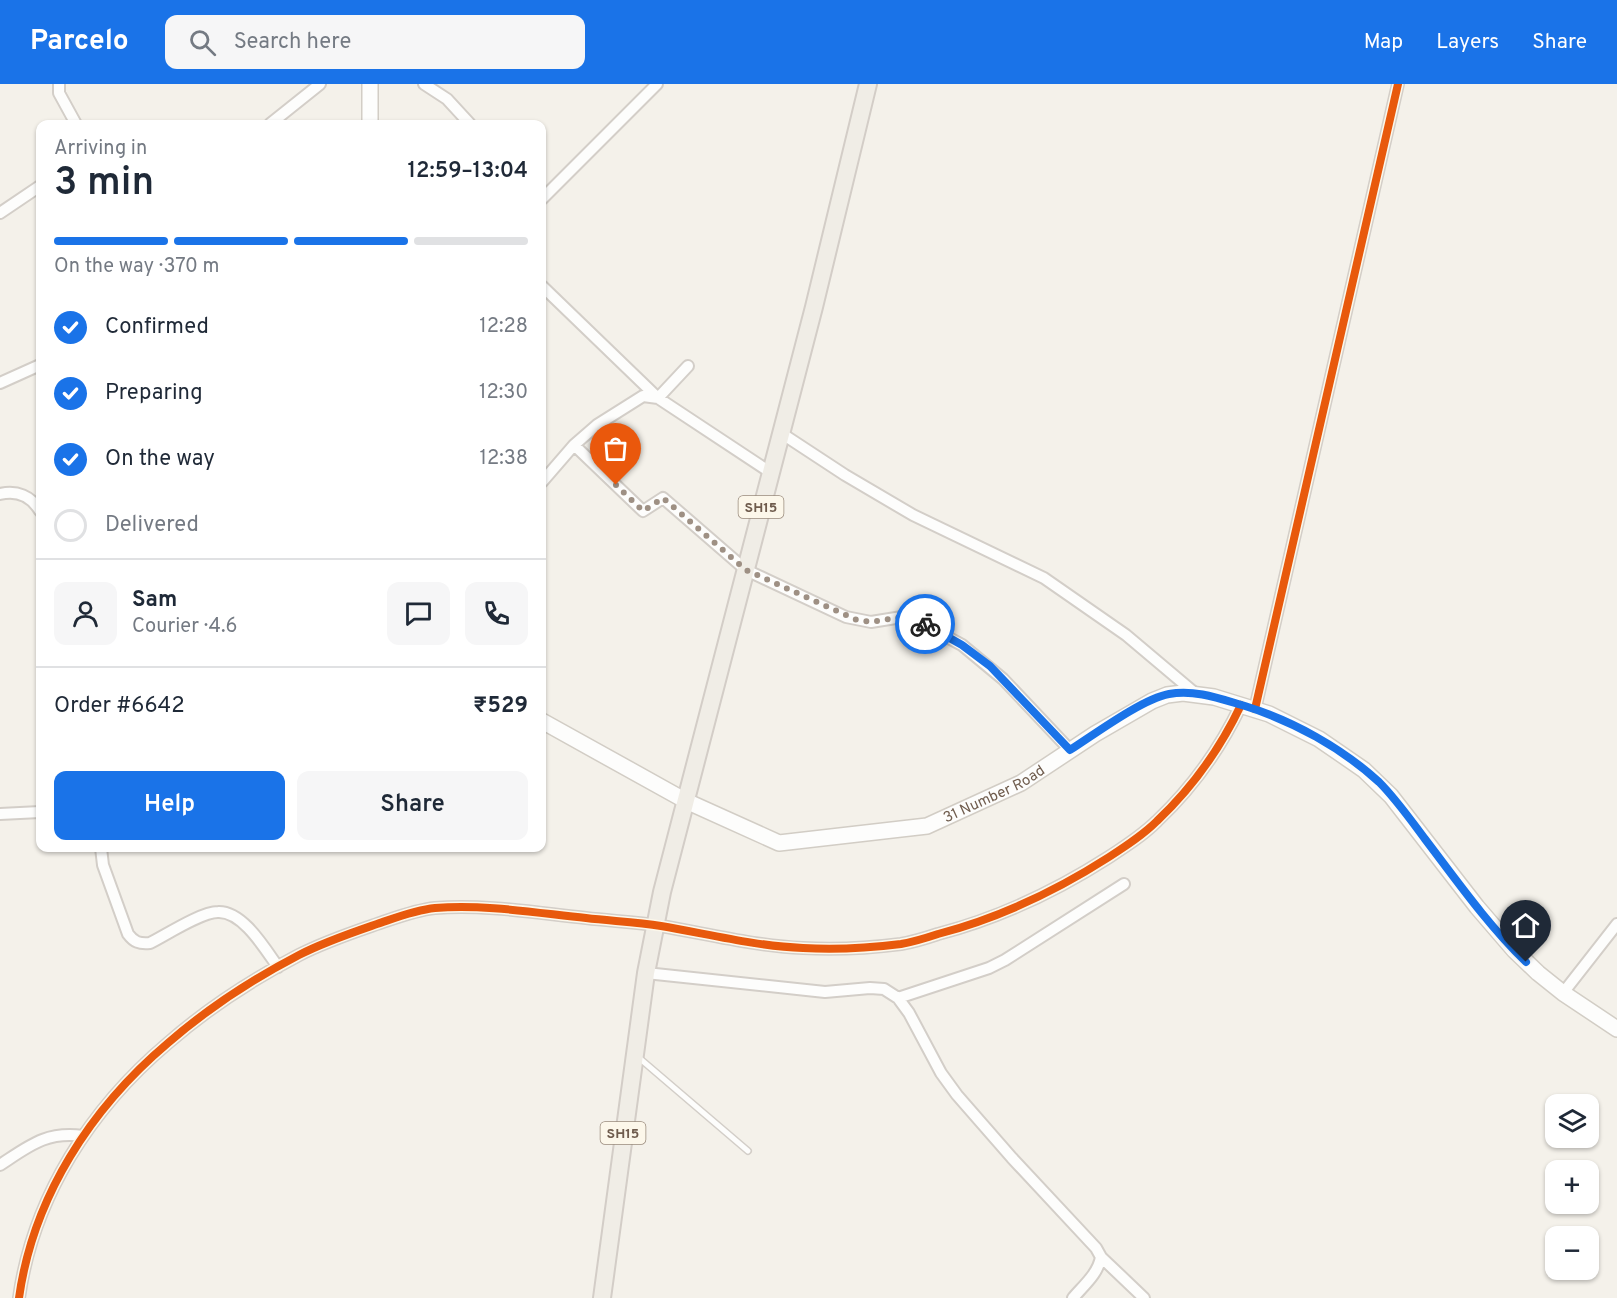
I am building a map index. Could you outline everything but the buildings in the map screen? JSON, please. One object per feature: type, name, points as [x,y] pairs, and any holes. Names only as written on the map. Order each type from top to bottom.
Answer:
[{"type":"main road","points":[[369,120],[370,84]]},
{"type":"main road","name":"SH15","points":[[602,1298],[635,1054],[655,928],[868,84]]},
{"type":"main road","name":"31 Number Road","points":[[546,723],[686,801],[779,843],[927,826],[1021,783],[1124,716],[1167,695],[1196,694],[1256,710],[1343,754],[1378,782],[1494,927],[1538,973],[1563,993],[1617,1029]]},
{"type":"street","points":[[275,120],[320,84]]},
{"type":"street","points":[[424,84],[447,99],[466,120]]},
{"type":"street","points":[[546,195],[657,84]]},
{"type":"street","points":[[19,1298],[23,1268],[38,1220],[60,1173],[107,1102],[147,1060],[189,1024],[300,954],[347,934],[398,917],[433,909],[470,908],[523,911],[802,948],[903,944],[958,929],[1027,903],[1082,874],[1154,824],[1204,769],[1226,738],[1256,710],[1398,84]]},
{"type":"street","points":[[57,85],[74,120]]},
{"type":"street","points":[[0,213],[36,189]]},
{"type":"street","points":[[546,289],[658,398],[770,472]]},
{"type":"street","points":[[658,398],[688,366]]},
{"type":"street","points":[[0,383],[36,367]]},
{"type":"street","points":[[546,477],[574,445],[597,426],[643,396],[658,398]]},
{"type":"street","points":[[781,433],[845,475],[913,515],[1044,578],[1075,597],[1126,635],[1196,694]]},
{"type":"street","points":[[574,445],[643,511],[663,498],[746,570],[857,620],[871,622],[908,616],[962,645],[990,666],[1070,750]]},
{"type":"street","points":[[0,494],[16,492],[24,495],[36,506]]},
{"type":"street","points":[[0,814],[36,812]]},
{"type":"street","points":[[102,852],[103,865],[128,934],[134,940],[142,944],[150,943],[202,916],[218,912],[230,914],[243,922],[254,934],[278,967]]},
{"type":"street","points":[[898,998],[982,971],[1005,960],[1124,884]]},
{"type":"street","points":[[1563,993],[1617,924]]},
{"type":"street","points":[[647,971],[825,992],[884,989],[898,998],[909,1013],[941,1073],[957,1095],[1101,1257],[1144,1298]]},
{"type":"street","points":[[0,1165],[33,1143],[52,1136],[67,1134],[83,1136]]},
{"type":"street","points":[[1073,1298],[1093,1275],[1099,1266],[1101,1257]]},
{"type":"lane","points":[[635,1054],[748,1151]]},
{"type":"cycle path","points":[[1255,709],[1398,84]]},
{"type":"cycle path","points":[[19,1298],[26,1261],[37,1225],[52,1190],[70,1157],[114,1096],[140,1068],[198,1018],[248,984],[308,950],[405,914],[454,907],[511,910],[642,923],[785,947],[852,948],[915,941],[1005,912],[1048,892],[1134,840],[1152,826],[1194,781],[1215,752],[1241,705]]},
{"type":"way so far","points":[[616,485],[643,511],[663,498],[746,570],[846,616],[871,622],[908,616],[925,624]]},
{"type":"route","points":[[925,624],[962,645],[990,666],[1070,750],[1152,701],[1167,695],[1183,693],[1214,697],[1269,714],[1319,740],[1343,754],[1378,782],[1485,917],[1526,962]]}]
